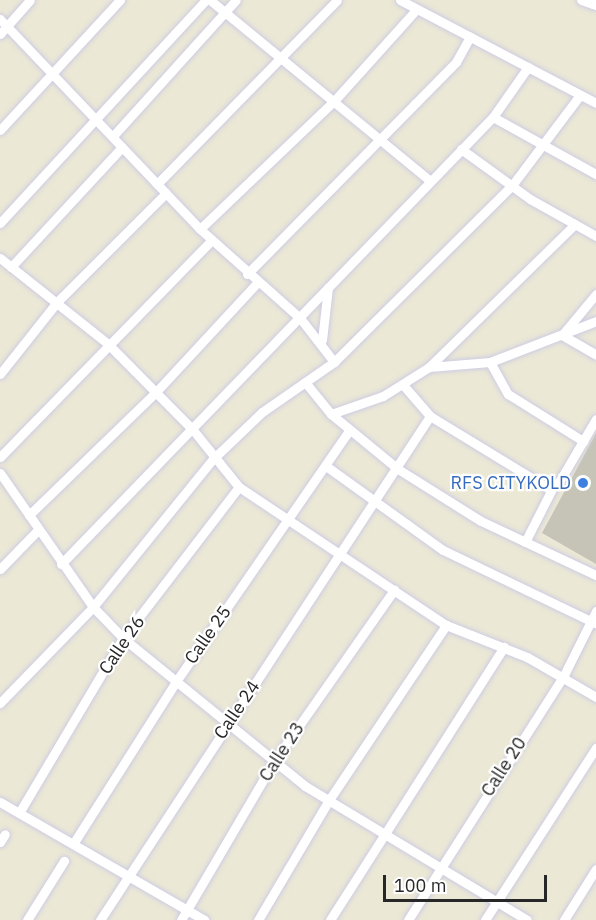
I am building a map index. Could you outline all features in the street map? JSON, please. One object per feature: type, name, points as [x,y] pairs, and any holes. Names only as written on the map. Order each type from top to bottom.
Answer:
[{"type":"street","points":[[0,34],[4,22],[30,0]]},
{"type":"street","points":[[0,130],[56,73],[120,0]]},
{"type":"street","points":[[0,223],[208,0],[226,11],[429,180]]},
{"type":"street","points":[[113,136],[236,0]]},
{"type":"street","points":[[157,184],[337,0]]},
{"type":"street","points":[[400,0],[596,103]]},
{"type":"street","points":[[582,0],[596,5]]},
{"type":"street","points":[[200,229],[334,100],[416,10]]},
{"type":"street","points":[[4,22],[56,73],[96,119],[200,229],[322,340],[334,362]]},
{"type":"street","points":[[247,274],[456,62],[470,37]]},
{"type":"street","points":[[61,564],[300,318],[429,180],[493,117],[528,67]]},
{"type":"street","points":[[0,703],[93,607],[212,460],[304,382],[334,362],[513,184],[580,95]]},
{"type":"street","points":[[493,117],[596,174]]},
{"type":"street","points":[[11,267],[122,147]]},
{"type":"street","points":[[461,149],[596,236]]},
{"type":"street","points":[[0,374],[57,302],[166,193]]},
{"type":"street","points":[[331,414],[404,386],[429,367],[575,224]]},
{"type":"street","points":[[0,457],[106,343],[164,293],[212,240]]},
{"type":"street","points":[[0,258],[106,343],[192,430],[212,460],[238,487],[446,625],[504,647],[563,677],[596,697]]},
{"type":"street","points":[[29,515],[155,393],[257,283]]},
{"type":"street","points":[[322,340],[328,287]]},
{"type":"street","points":[[562,335],[596,294]]},
{"type":"street","points":[[429,367],[490,362],[596,321]]},
{"type":"street","points":[[562,335],[596,355]]},
{"type":"street","points":[[490,362],[508,394],[583,441]]},
{"type":"street","points":[[304,382],[349,431],[398,469],[525,542],[596,575]]},
{"type":"street","points":[[404,386],[430,416],[531,481],[553,487]]},
{"type":"street","name":"Calle 24","points":[[100,920],[341,555],[373,500],[398,469],[430,416]]},
{"type":"street","points":[[525,542],[553,487],[596,419]]},
{"type":"street","name":"Calle 25","points":[[73,844],[177,680],[349,431]]},
{"type":"street","points":[[326,466],[443,550],[594,622]]},
{"type":"street","points":[[0,475],[29,515],[37,531],[93,607],[123,638],[230,721],[275,760],[329,800],[527,920]]},
{"type":"street","name":"Calle 26","points":[[20,813],[123,638],[238,487]]},
{"type":"street","points":[[0,569],[37,531]]},
{"type":"street","name":"Calle 23","points":[[181,920],[275,760],[394,590]]},
{"type":"street","name":"Calle 20","points":[[408,920],[439,865],[563,677],[594,622],[596,611]]},
{"type":"street","points":[[258,920],[329,800],[446,625]]},
{"type":"street","points":[[330,920],[382,831],[504,647]]},
{"type":"street","points":[[485,920],[596,748]]},
{"type":"street","points":[[0,802],[129,873],[204,920]]},
{"type":"street","points":[[27,920],[64,861]]},
{"type":"street","points":[[564,920],[596,869]]},
{"type":"building","name":"RFS CITYKOLD","points":[[596,433],[596,564],[542,533]]},
{"type":"place","name":"RFS CITYKOLD","points":[[583,483]]}]
